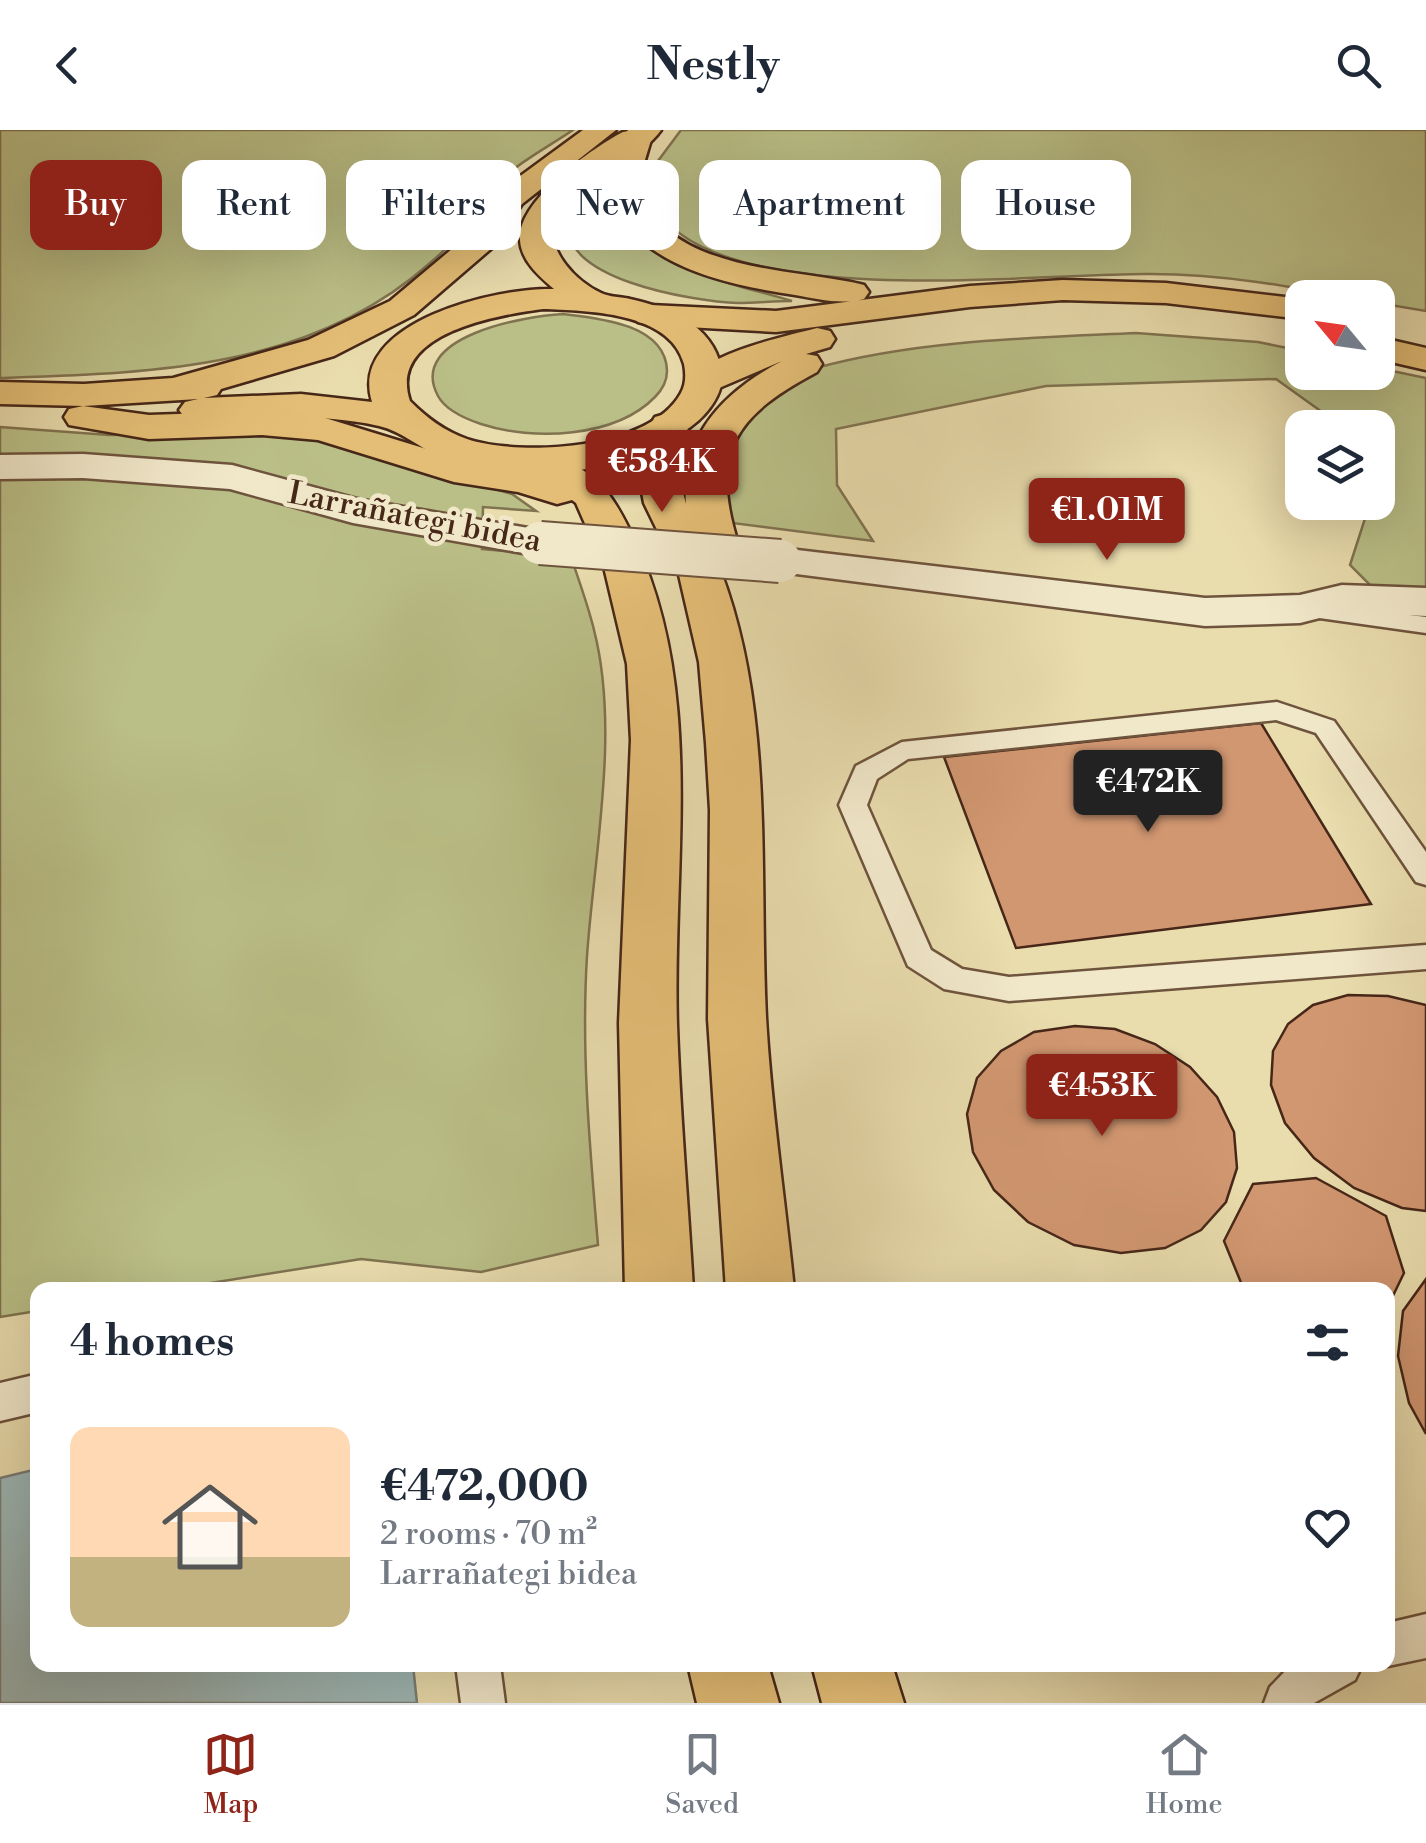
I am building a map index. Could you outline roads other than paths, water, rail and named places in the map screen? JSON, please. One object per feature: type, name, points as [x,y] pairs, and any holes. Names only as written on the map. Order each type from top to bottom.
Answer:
[{"type":"main road","points":[[521,189],[602,130]]},
{"type":"main road","points":[[588,300],[542,257],[534,236],[541,216],[558,195],[642,133]]},
{"type":"main road","points":[[642,133],[627,158],[624,190],[638,221],[688,256],[735,274],[808,289],[1068,314],[1164,317],[1285,331]]},
{"type":"main road","points":[[169,390],[242,374],[352,336],[422,294],[471,250]]},
{"type":"main road","points":[[457,316],[470,293],[480,250]]},
{"type":"main road","points":[[0,416],[83,416],[290,404],[376,413],[404,421],[432,440],[474,454],[523,460],[578,457],[629,445],[670,426],[693,405],[705,383],[747,360],[808,341],[1076,291],[1177,294],[1285,307]]},
{"type":"main road","points":[[0,394],[169,390],[310,372],[363,360],[415,339],[457,316],[498,304],[542,299],[588,300],[650,315],[750,322],[990,307]]},
{"type":"main road","points":[[701,575],[718,543],[706,515],[702,470],[710,444],[748,400],[786,372],[840,350],[990,307]]},
{"type":"main road","points":[[650,315],[687,336],[703,358],[705,383]]},
{"type":"main road","points":[[1395,326],[1426,333]]},
{"type":"main road","points":[[404,421],[390,400],[388,379],[396,358],[415,339]]},
{"type":"main road","points":[[1395,352],[1426,359]]},
{"type":"main road","points":[[83,416],[149,427],[262,423],[322,429],[454,470],[543,486],[574,501],[613,538]]},
{"type":"main road","points":[[670,426],[660,481],[665,503],[701,575],[722,662],[731,743],[736,810],[736,1019],[759,1282]]},
{"type":"main road","points":[[523,460],[581,484],[594,497],[638,605],[650,664],[656,740],[648,1023],[659,1282]]},
{"type":"main road","points":[[730,1672],[738,1703]]},
{"type":"main road","points":[[854,1672],[863,1703]]},
{"type":"street","name":"Larrañategi bidea","points":[[0,466],[83,466],[232,477],[353,511],[540,543],[780,560],[1205,612],[1300,608],[1342,598],[1426,602]]},
{"type":"lane","points":[[1300,608],[1426,626]]},
{"type":"lane","points":[[1426,874],[1325,727],[1277,711],[902,751],[866,773],[853,805],[919,958],[955,980],[1009,989],[1426,957]]},
{"type":"lane","points":[[0,1402],[30,1395]]},
{"type":"lane","points":[[1395,1643],[1426,1636]]},
{"type":"lane","points":[[479,1672],[483,1703]]},
{"type":"lane","points":[[1286,1703],[1303,1682],[1325,1672]]},
{"type":"water","points":[[30,1471],[30,1672],[414,1672],[417,1703],[0,1703],[0,1478]]}]
